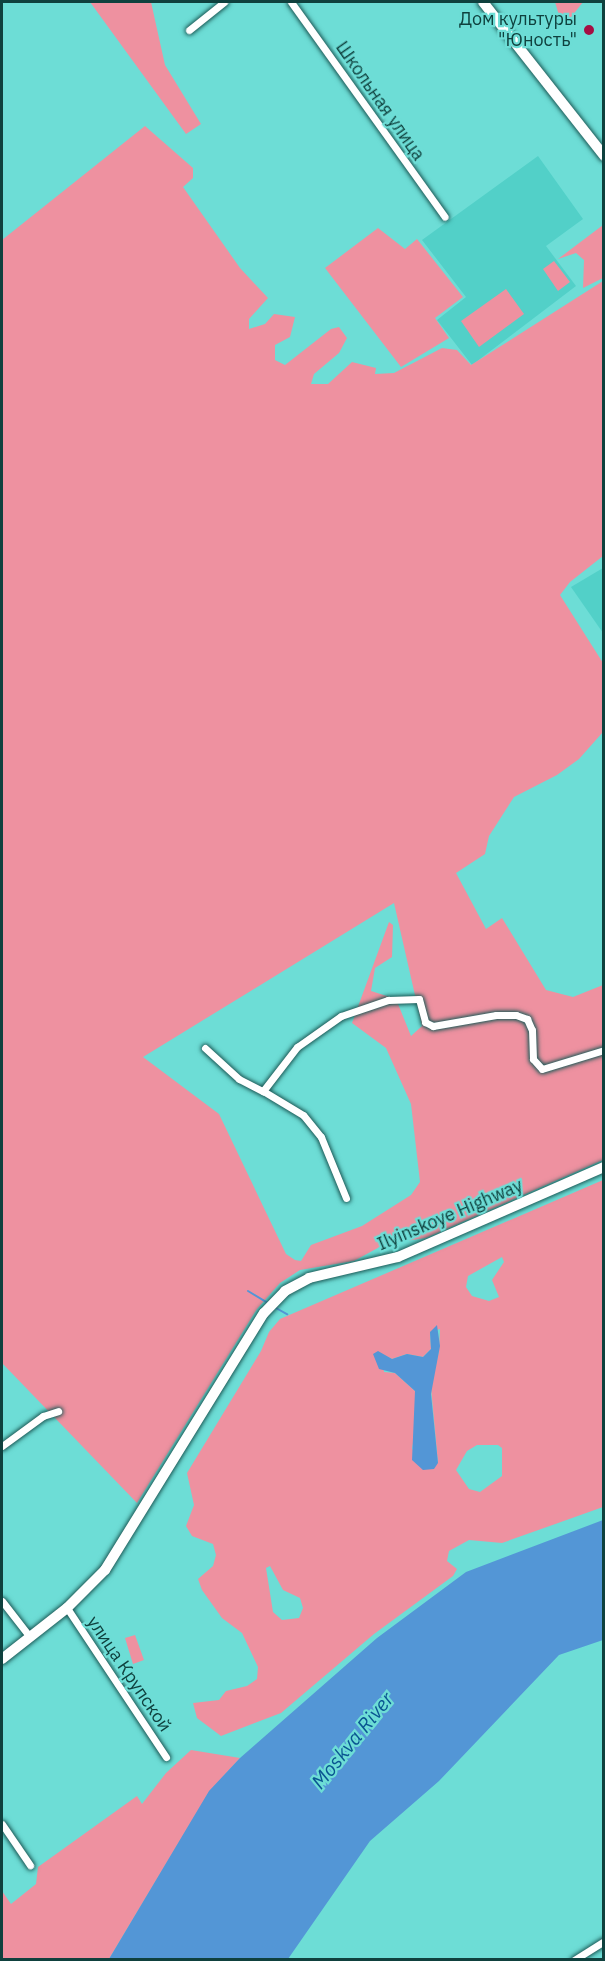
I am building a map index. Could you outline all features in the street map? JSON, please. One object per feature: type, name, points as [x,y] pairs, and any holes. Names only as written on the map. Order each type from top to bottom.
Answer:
[{"type":"main road","points":[[483,2],[603,156]]},
{"type":"main road","name":"Ilyinskoye Highway","points":[[2,1659],[67,1608],[105,1570],[264,1313],[285,1291],[309,1278],[398,1257],[603,1167]]},
{"type":"street","points":[[189,30],[224,2]]},
{"type":"street","name":"Школьная улица","points":[[291,2],[445,217]]},
{"type":"street","points":[[263,1091],[297,1047],[341,1016],[388,1000],[418,999],[425,1022],[433,1026],[496,1015],[527,1019],[532,1030],[533,1059],[543,1069],[603,1050]]},
{"type":"street","points":[[205,1048],[239,1079],[303,1115],[321,1137],[346,1198]]},
{"type":"street","points":[[2,1446],[43,1416],[58,1411]]},
{"type":"street","points":[[2,1601],[30,1637]]},
{"type":"street","name":"улица Крупской","points":[[67,1608],[166,1757]]},
{"type":"street","points":[[2,1824],[30,1865]]},
{"type":"street","points":[[574,1959],[603,1941]]},
{"type":"shaded area","points":[[90,2],[151,2],[165,65],[201,124],[186,134]]},
{"type":"shaded area","points":[[555,2],[583,2],[568,21],[561,22]]},
{"type":"shaded area","points":[[145,126],[193,168],[193,178],[183,187],[240,268],[268,298],[249,319],[249,329],[265,324],[274,314],[295,317],[290,337],[275,345],[275,360],[285,365],[331,329],[339,327],[347,338],[339,353],[314,374],[311,384],[328,384],[352,362],[376,368],[375,374],[394,373],[442,348],[457,350],[471,365],[603,281],[603,556],[570,582],[560,595],[603,663],[603,732],[579,759],[557,775],[514,797],[489,836],[485,854],[456,873],[486,929],[502,918],[546,990],[573,997],[603,985],[603,1160],[426,1238],[385,1244],[354,1261],[300,1270],[280,1283],[257,1309],[137,1503],[2,1363],[2,240]],"holes":[[[394,903],[422,1026],[411,1036],[396,999],[371,991],[375,968],[392,957],[393,925],[389,922],[352,1023],[386,1048],[411,1104],[420,1182],[411,1195],[362,1226],[311,1245],[301,1261],[286,1254],[219,1114],[143,1057]]]},
{"type":"shaded area","points":[[538,156],[583,219],[546,246],[576,286],[472,365],[437,320],[466,297],[422,240]]},
{"type":"shaded area","points":[[603,225],[603,278],[583,288],[584,260],[576,253],[558,259]]},
{"type":"shaded area","points":[[378,228],[405,249],[417,239],[463,297],[435,318],[449,338],[401,367],[325,268]]},
{"type":"shaded area","points":[[554,261],[570,282],[558,291],[543,269]]},
{"type":"shaded area","points":[[506,289],[524,314],[479,347],[461,321]]},
{"type":"shaded area","points":[[603,568],[603,633],[571,587]]},
{"type":"shaded area","points":[[603,1180],[603,1507],[502,1543],[469,1540],[449,1551],[447,1561],[457,1569],[453,1576],[374,1634],[281,1713],[221,1736],[197,1718],[193,1703],[219,1700],[226,1691],[247,1686],[257,1679],[258,1667],[242,1633],[222,1618],[202,1590],[198,1579],[213,1566],[216,1555],[213,1544],[192,1536],[186,1526],[194,1505],[187,1473],[261,1351],[269,1332],[280,1319]],"holes":[[[502,1257],[504,1262],[492,1280],[499,1297],[489,1301],[472,1296],[466,1287],[468,1276]],[[440,1329],[439,1351],[431,1388],[438,1463],[412,1449],[416,1426],[415,1391],[395,1373],[384,1372],[382,1354],[392,1359],[407,1354],[423,1357],[431,1349],[430,1332]],[[477,1445],[498,1445],[502,1448],[502,1476],[480,1492],[469,1489],[456,1470],[467,1451]],[[270,1566],[283,1590],[300,1598],[303,1608],[299,1618],[282,1620],[273,1612],[266,1568]]]},
{"type":"shaded area","points":[[135,1635],[144,1660],[133,1664],[125,1638]]},
{"type":"shaded area","points":[[191,1750],[240,1758],[209,1792],[109,1959],[2,1959],[2,1891],[11,1904],[36,1884],[38,1867],[137,1796],[142,1804],[166,1773]]},
{"type":"water","points":[[437,1325],[440,1346],[431,1394],[438,1463],[434,1469],[423,1470],[412,1460],[415,1391],[395,1373],[379,1369],[373,1354],[378,1351],[392,1359],[407,1354],[423,1357],[431,1349],[430,1332]]},
{"type":"water","name":"Moskva River","points":[[603,1520],[603,1640],[559,1655],[439,1781],[370,1841],[288,1959],[109,1959],[209,1791],[240,1758],[377,1638],[466,1572]]},
{"type":"waterway","points":[[248,1291],[266,1302]]},
{"type":"waterway","points":[[276,1308],[287,1314]]},
{"type":"place","name":"Дом культуры \"Юность\"","points":[[589,30]]}]
